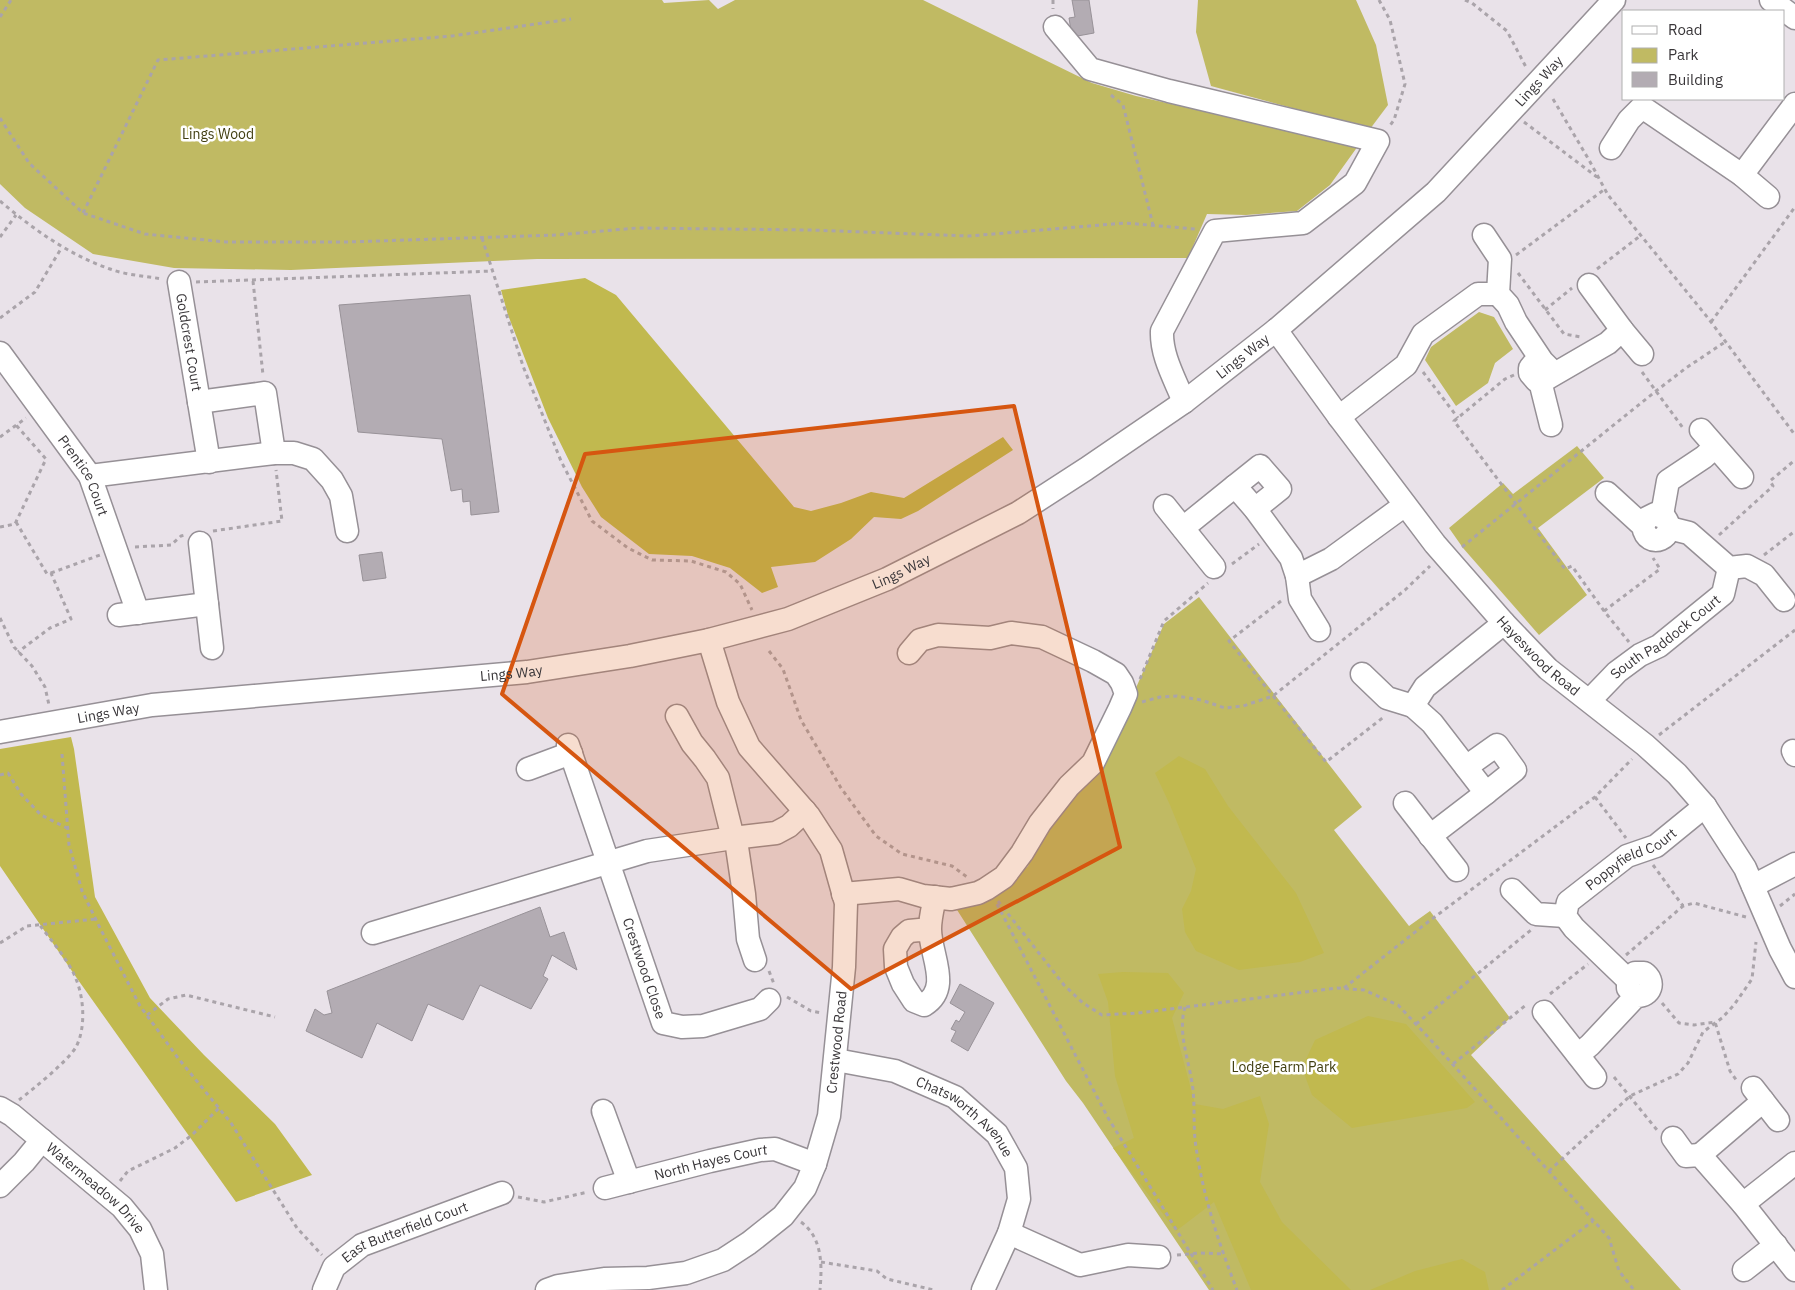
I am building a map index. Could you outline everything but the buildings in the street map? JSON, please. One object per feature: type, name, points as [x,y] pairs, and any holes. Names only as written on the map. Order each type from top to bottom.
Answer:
[{"type":"street","name":"Lings Way","points":[[0,729],[152,705],[528,672],[630,656],[709,640],[788,619],[887,579],[1018,513],[1184,402],[1276,330],[1436,192],[1614,0]]},
{"type":"street","points":[[1771,0],[1784,10]]},
{"type":"street","points":[[1055,27],[1090,69],[1178,93],[1378,141],[1355,183],[1303,223],[1215,231],[1162,331],[1164,354],[1184,402]]},
{"type":"street","points":[[1742,175],[1795,104]]},
{"type":"street","points":[[1611,148],[1629,120],[1642,107],[1742,175],[1768,198]]},
{"type":"street","points":[[1484,235],[1500,259],[1498,294],[1508,305],[1540,372],[1551,425]]},
{"type":"street","name":"Goldcrest Court","points":[[179,282],[209,462]]},
{"type":"street","points":[[1589,285],[1642,354]]},
{"type":"street","points":[[1339,417],[1406,365],[1424,334],[1478,294],[1498,294]]},
{"type":"street","name":"Hayeswood Road","points":[[1276,330],[1339,417],[1447,559],[1504,623],[1548,669],[1590,700],[1677,774],[1705,806],[1745,868],[1753,886],[1761,918],[1795,977]]},
{"type":"street","points":[[1540,372],[1608,343],[1622,330]]},
{"type":"street","name":"Prentice Court","points":[[0,353],[90,476],[129,614],[207,604]]},
{"type":"street","points":[[265,393],[274,454]]},
{"type":"street","name":"Goldcrest Court","points":[[199,402],[265,393]]},
{"type":"street","points":[[1656,527],[1668,482],[1704,456],[1708,438],[1742,478]]},
{"type":"street","points":[[90,476],[294,452],[313,459],[332,480],[342,496],[347,532]]},
{"type":"street","points":[[1182,528],[1260,466],[1280,489],[1255,509]]},
{"type":"street","points":[[1235,486],[1255,509],[1291,558],[1306,610],[1319,630]]},
{"type":"street","points":[[1607,493],[1656,527],[1688,533],[1705,547],[1738,567],[1764,575],[1784,600]]},
{"type":"street","points":[[1297,582],[1405,505]]},
{"type":"street","points":[[1165,506],[1214,567]]},
{"type":"street","points":[[200,543],[212,648]]},
{"type":"street","name":"South Paddock Court","points":[[1590,700],[1617,672],[1640,655],[1659,646],[1723,594],[1738,567]]},
{"type":"street","points":[[1407,704],[1425,687],[1504,623]]},
{"type":"street","points":[[843,894],[899,889],[923,896],[952,898],[989,891],[1022,853],[1040,823],[1069,786],[1093,763],[1126,694],[1116,674],[1093,661],[1042,638],[1011,633],[990,638],[938,635],[920,640],[909,653]]},
{"type":"street","name":"Crestwood Road","points":[[547,1290],[558,1286],[604,1279],[648,1278],[686,1273],[723,1260],[749,1243],[786,1212],[806,1188],[829,1116],[844,967],[846,903],[831,850],[805,811],[749,747],[728,702],[709,640]]},
{"type":"street","points":[[1362,674],[1388,698],[1407,704],[1432,723],[1486,792]]},
{"type":"street","points":[[677,716],[692,743],[718,778],[737,847],[743,884],[748,939],[755,960]]},
{"type":"street","points":[[1430,836],[1486,792],[1521,778],[1497,745],[1466,767]]},
{"type":"street","name":"Crestwood Close","points":[[528,769],[570,749],[663,1023],[682,1027],[703,1026],[760,1009],[775,995]]},
{"type":"street","points":[[1405,803],[1457,870]]},
{"type":"street","name":"Poppyfield Court","points":[[1557,916],[1568,902],[1627,856],[1656,846],[1705,806]]},
{"type":"street","points":[[373,933],[648,852],[776,833],[789,826],[805,811]]},
{"type":"street","points":[[1753,886],[1795,864]]},
{"type":"street","points":[[1512,890],[1536,914],[1557,916],[1574,928],[1632,983],[1590,1045],[1578,1055]]},
{"type":"street","points":[[930,929],[935,897]]},
{"type":"street","points":[[1544,1012],[1578,1055],[1603,1075]]},
{"type":"street","name":"Chatsworth Avenue","points":[[836,1060],[895,1071],[955,1097],[997,1134],[1016,1168],[1019,1199],[1009,1233],[983,1290]]},
{"type":"street","points":[[1673,1138],[1686,1156],[1700,1155],[1757,1099],[1778,1120]]},
{"type":"street","name":"Watermeadow Drive","points":[[2,1109],[12,1115],[110,1196],[140,1228],[152,1254],[156,1290]]},
{"type":"street","points":[[603,1111],[629,1182]]},
{"type":"street","points":[[0,1186],[24,1162],[42,1140]]},
{"type":"street","name":"North Hayes Court","points":[[605,1188],[760,1150],[775,1149],[815,1164]]},
{"type":"street","points":[[1700,1155],[1743,1204],[1794,1268]]},
{"type":"street","points":[[1743,1204],[1795,1163]]},
{"type":"street","name":"East Butterfield Court","points":[[324,1290],[334,1268],[362,1245],[502,1193]]},
{"type":"street","points":[[1009,1233],[1080,1265],[1128,1255],[1159,1257]]},
{"type":"street","points":[[1744,1270],[1776,1245]]},
{"type":"path","points":[[0,15],[10,0]]},
{"type":"path","points":[[1053,0],[1055,27]]},
{"type":"path","points":[[1378,141],[1394,120],[1404,84],[1390,20],[1379,0]]},
{"type":"path","points":[[1465,0],[1472,3],[1507,31],[1529,72]]},
{"type":"path","points":[[83,213],[158,60],[452,36],[571,19]]},
{"type":"path","points":[[1108,92],[1122,105],[1153,226]]},
{"type":"path","points":[[1553,99],[1605,189],[1637,232],[1711,322],[1795,435]]},
{"type":"path","points":[[1510,112],[1598,177]]},
{"type":"path","points":[[0,118],[29,163],[83,213],[145,234],[226,242],[347,242],[482,238],[656,228],[810,230],[968,236],[1125,223],[1215,231]]},
{"type":"path","points":[[1500,267],[1605,189]]},
{"type":"path","points":[[0,201],[16,215],[62,247],[111,270],[179,282],[253,281],[493,271]]},
{"type":"path","points":[[1711,322],[1748,274],[1795,207]]},
{"type":"path","points":[[0,237],[16,215]]},
{"type":"path","points":[[482,238],[523,366],[561,461],[592,520],[628,548],[652,560],[691,561],[726,572],[740,584],[753,612]]},
{"type":"path","points":[[0,318],[35,292],[62,247]]},
{"type":"path","points":[[253,281],[265,393]]},
{"type":"path","points":[[1411,356],[1458,418]]},
{"type":"path","points":[[1540,372],[1505,379],[1454,421],[1565,569],[1572,566],[1604,611],[1640,655]]},
{"type":"path","points":[[0,437],[41,409]]},
{"type":"path","points":[[0,527],[15,524],[46,459],[16,425]]},
{"type":"path","points":[[1705,547],[1773,486],[1770,481],[1795,460]]},
{"type":"path","points":[[16,522],[46,574],[51,573],[71,618],[50,628],[18,652]]},
{"type":"path","points":[[1604,611],[1660,570],[1647,549],[1656,527]]},
{"type":"path","points":[[1738,567],[1795,531]]},
{"type":"path","points":[[1297,582],[1229,641],[1326,762],[1407,704]]},
{"type":"path","points":[[0,618],[14,647],[32,666],[45,687],[50,711]]},
{"type":"path","points":[[1343,988],[1468,891],[1595,797],[1645,745],[1795,630]]},
{"type":"path","points":[[769,651],[783,670],[801,720],[841,788],[876,836],[902,854],[952,866],[989,891],[1064,986],[1083,1003],[1102,1015],[1138,1013],[1343,988],[1364,990],[1398,1006],[1608,1238],[1619,1272],[1634,1290]]},
{"type":"path","points":[[62,754],[69,845],[82,891],[140,1006],[178,1058],[231,1123],[297,1228],[334,1268]]},
{"type":"path","points":[[0,775],[8,773],[22,794],[41,815],[68,829]]},
{"type":"path","points":[[1595,797],[1628,841],[1643,850],[1682,906]]},
{"type":"path","points":[[989,891],[1107,1116],[1213,1290]]},
{"type":"path","points":[[1548,1171],[1630,1096],[1678,1074],[1688,1063],[1703,1032],[1722,1018],[1734,1005],[1752,978],[1761,918],[1694,903],[1682,906],[1632,983],[1679,1023],[1694,1025],[1715,1022]]},
{"type":"path","points":[[1416,1024],[1557,916]]},
{"type":"path","points":[[0,943],[27,926],[96,919]]},
{"type":"path","points":[[2,1109],[36,1087],[66,1058],[76,1047],[81,1030],[82,1000],[76,977],[40,924]]},
{"type":"path","points":[[147,1015],[168,999],[186,995],[275,1017]]},
{"type":"path","points":[[775,995],[786,997],[811,1011],[840,1016]]},
{"type":"path","points":[[1185,1007],[1182,1017],[1184,1041],[1193,1089],[1196,1146],[1211,1215],[1237,1290]]},
{"type":"path","points":[[1715,1022],[1730,1071],[1757,1099]]},
{"type":"path","points":[[1603,1075],[1630,1096],[1658,1131],[1673,1138]]},
{"type":"path","points":[[110,1196],[128,1171],[175,1148],[192,1135],[219,1108]]},
{"type":"path","points":[[502,1193],[544,1202],[605,1188]]},
{"type":"path","points":[[786,1212],[804,1224],[813,1233],[821,1262],[820,1290]]},
{"type":"path","points":[[1502,1290],[1593,1221]]},
{"type":"path","points":[[1159,1257],[1191,1254],[1224,1254]]},
{"type":"path","points":[[821,1262],[877,1271],[887,1279],[934,1290]]},
{"type":"highlighted area","points":[[1014,406],[1120,847],[851,989],[502,694],[585,454]]},
{"type":"green space","name":"Lings Wood","points":[[0,0],[662,0],[664,3],[709,0],[718,9],[735,0],[923,0],[1092,83],[1136,96],[1358,146],[1330,185],[1297,211],[1246,215],[1207,214],[1188,258],[537,259],[291,270],[174,268],[93,254],[25,208],[0,184]]},
{"type":"green space","points":[[1198,0],[1356,0],[1376,45],[1388,105],[1370,129],[1211,86],[1196,32]]},
{"type":"green space","points":[[1479,312],[1494,317],[1513,349],[1495,363],[1488,383],[1456,406],[1425,360],[1431,347]]},
{"type":"green space","points":[[1577,446],[1604,478],[1538,528],[1587,595],[1539,635],[1463,548],[1449,528],[1503,483],[1513,494]]},
{"type":"green space","name":"Lodge Farm Park","points":[[1199,597],[1362,807],[1334,830],[1409,926],[1430,911],[1510,1018],[1471,1055],[1681,1290],[1209,1290],[1083,1103],[1066,1081],[952,902],[1014,880],[1028,866],[1042,834],[1128,706],[1164,624]]},
{"type":"shaded area","points":[[585,278],[616,295],[794,507],[811,511],[871,492],[904,498],[1003,437],[1013,450],[918,511],[901,519],[874,517],[851,539],[815,562],[771,567],[778,587],[762,593],[730,568],[692,556],[649,554],[601,517],[582,487],[548,418],[508,315],[501,290]]},
{"type":"shaded area","points":[[71,737],[95,897],[150,998],[204,1055],[275,1124],[312,1175],[236,1202],[76,977],[0,866],[0,749]]},
{"type":"shaded area","points":[[1179,756],[1205,769],[1228,806],[1296,893],[1324,953],[1300,962],[1239,970],[1196,951],[1185,932],[1182,909],[1191,891],[1196,869],[1155,773]]},
{"type":"shaded area","points":[[1123,972],[1168,973],[1184,993],[1172,1018],[1195,1104],[1223,1109],[1260,1096],[1269,1124],[1260,1182],[1282,1222],[1351,1290],[1251,1290],[1214,1202],[1176,1231],[1113,1148],[1134,1138],[1115,1076],[1108,1002],[1098,974]]},
{"type":"shaded area","points":[[1368,1016],[1406,1024],[1475,1102],[1467,1108],[1352,1128],[1312,1095],[1302,1068],[1315,1040]]},
{"type":"shaded area","points":[[1462,1259],[1485,1272],[1489,1290],[1370,1290],[1415,1271]]}]
